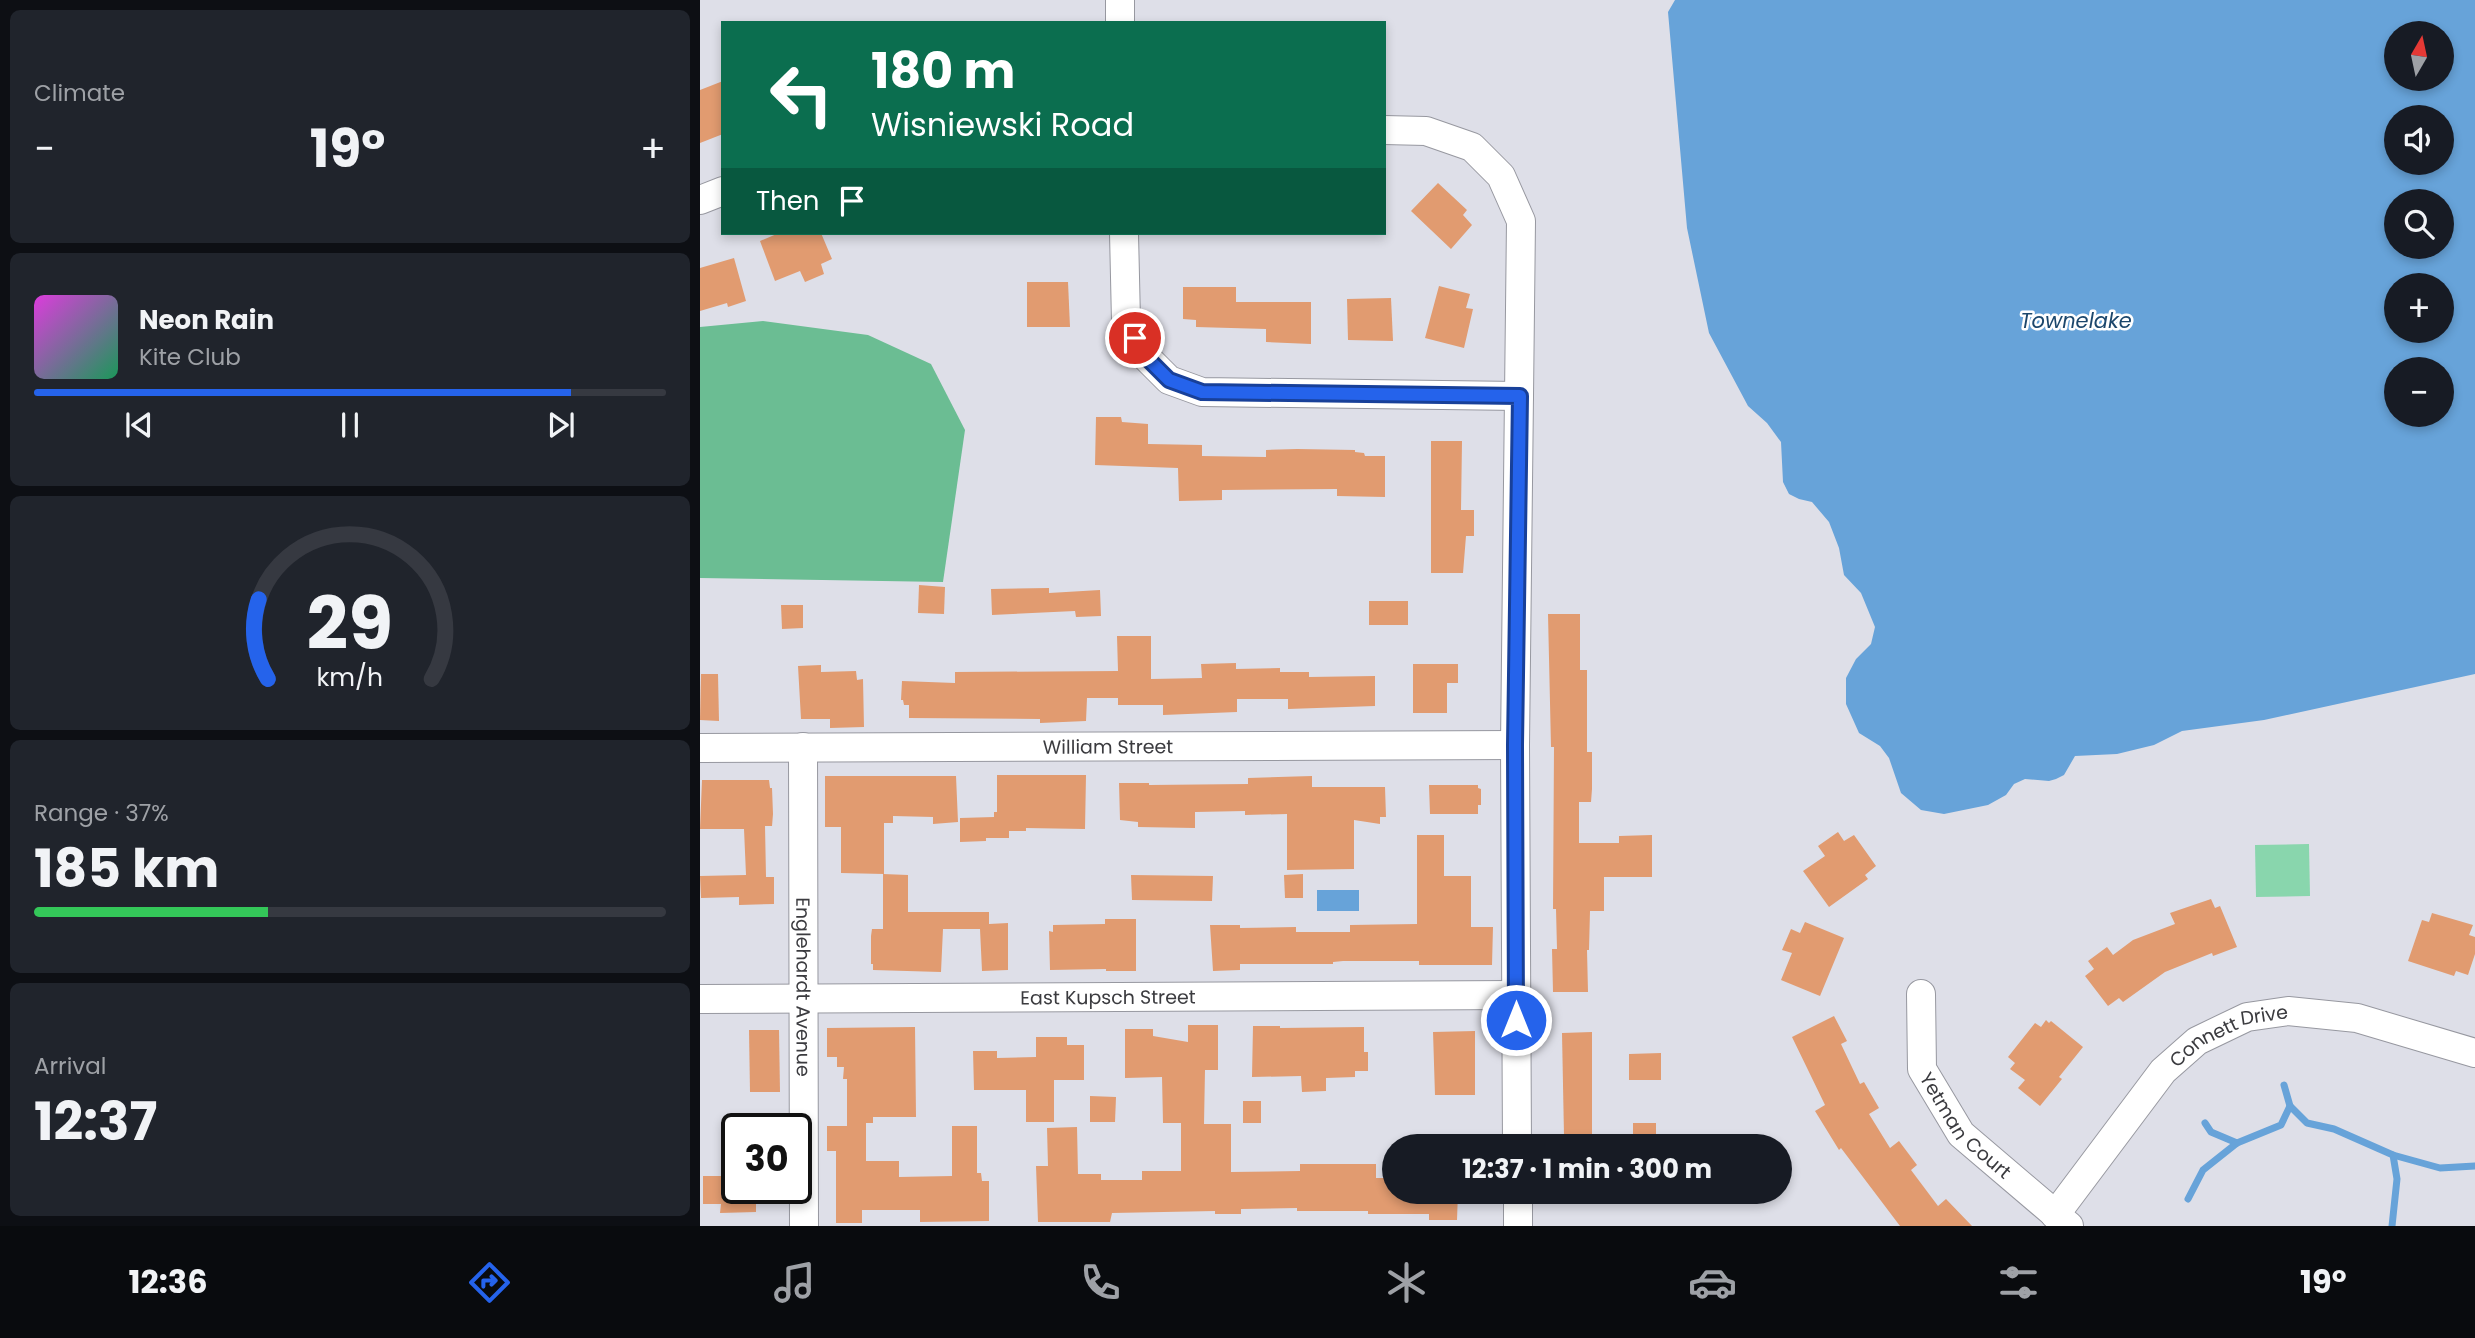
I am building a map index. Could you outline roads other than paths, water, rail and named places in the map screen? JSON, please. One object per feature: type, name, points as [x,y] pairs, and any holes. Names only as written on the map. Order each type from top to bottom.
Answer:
[{"type":"street","points":[[1120,0],[1120,21]]},
{"type":"street","points":[[1386,130],[1426,131],[1472,147],[1501,176],[1521,222],[1515,745],[1517,1134]]},
{"type":"street","points":[[700,200],[721,192]]},
{"type":"street","points":[[1124,235],[1126,321],[1143,354],[1169,380],[1202,392],[1520,396]]},
{"type":"street","name":"William Street","points":[[700,748],[1515,745]]},
{"type":"street","name":"Englehardt Avenue","points":[[803,747],[804,1226]]},
{"type":"street","name":"Yetman Court","points":[[1921,994],[1922,1069],[1961,1134],[2062,1220]]},
{"type":"street","name":"East Kupsch Street","points":[[700,999],[1516,995]]},
{"type":"street","name":"Connett Drive","points":[[2062,1220],[2163,1071],[2197,1041],[2247,1017],[2288,1011],[2357,1018],[2475,1054]]},
{"type":"street","points":[[1518,1204],[1518,1226]]},
{"type":"water","name":"Townelake","points":[[1675,0],[2475,0],[2475,674],[2264,720],[2182,731],[2154,745],[2117,754],[2075,756],[2064,775],[2049,781],[2025,779],[2014,784],[2006,795],[1988,805],[1944,814],[1921,810],[1901,793],[1889,758],[1880,746],[1859,733],[1846,704],[1846,678],[1856,659],[1871,644],[1875,627],[1861,593],[1844,575],[1839,548],[1829,522],[1812,502],[1789,494],[1783,482],[1781,442],[1767,423],[1748,406],[1709,333],[1687,228],[1668,12]]},
{"type":"water","points":[[1317,890],[1359,890],[1359,911],[1317,911]]},
{"type":"waterway","points":[[2188,1199],[2203,1170],[2237,1143],[2281,1125],[2290,1106],[2284,1085]]},
{"type":"waterway","points":[[2290,1106],[2307,1123],[2334,1129],[2393,1155],[2397,1179],[2392,1226]]},
{"type":"waterway","points":[[2205,1123],[2211,1132],[2237,1143]]},
{"type":"waterway","points":[[2393,1155],[2440,1168],[2475,1166]]}]
